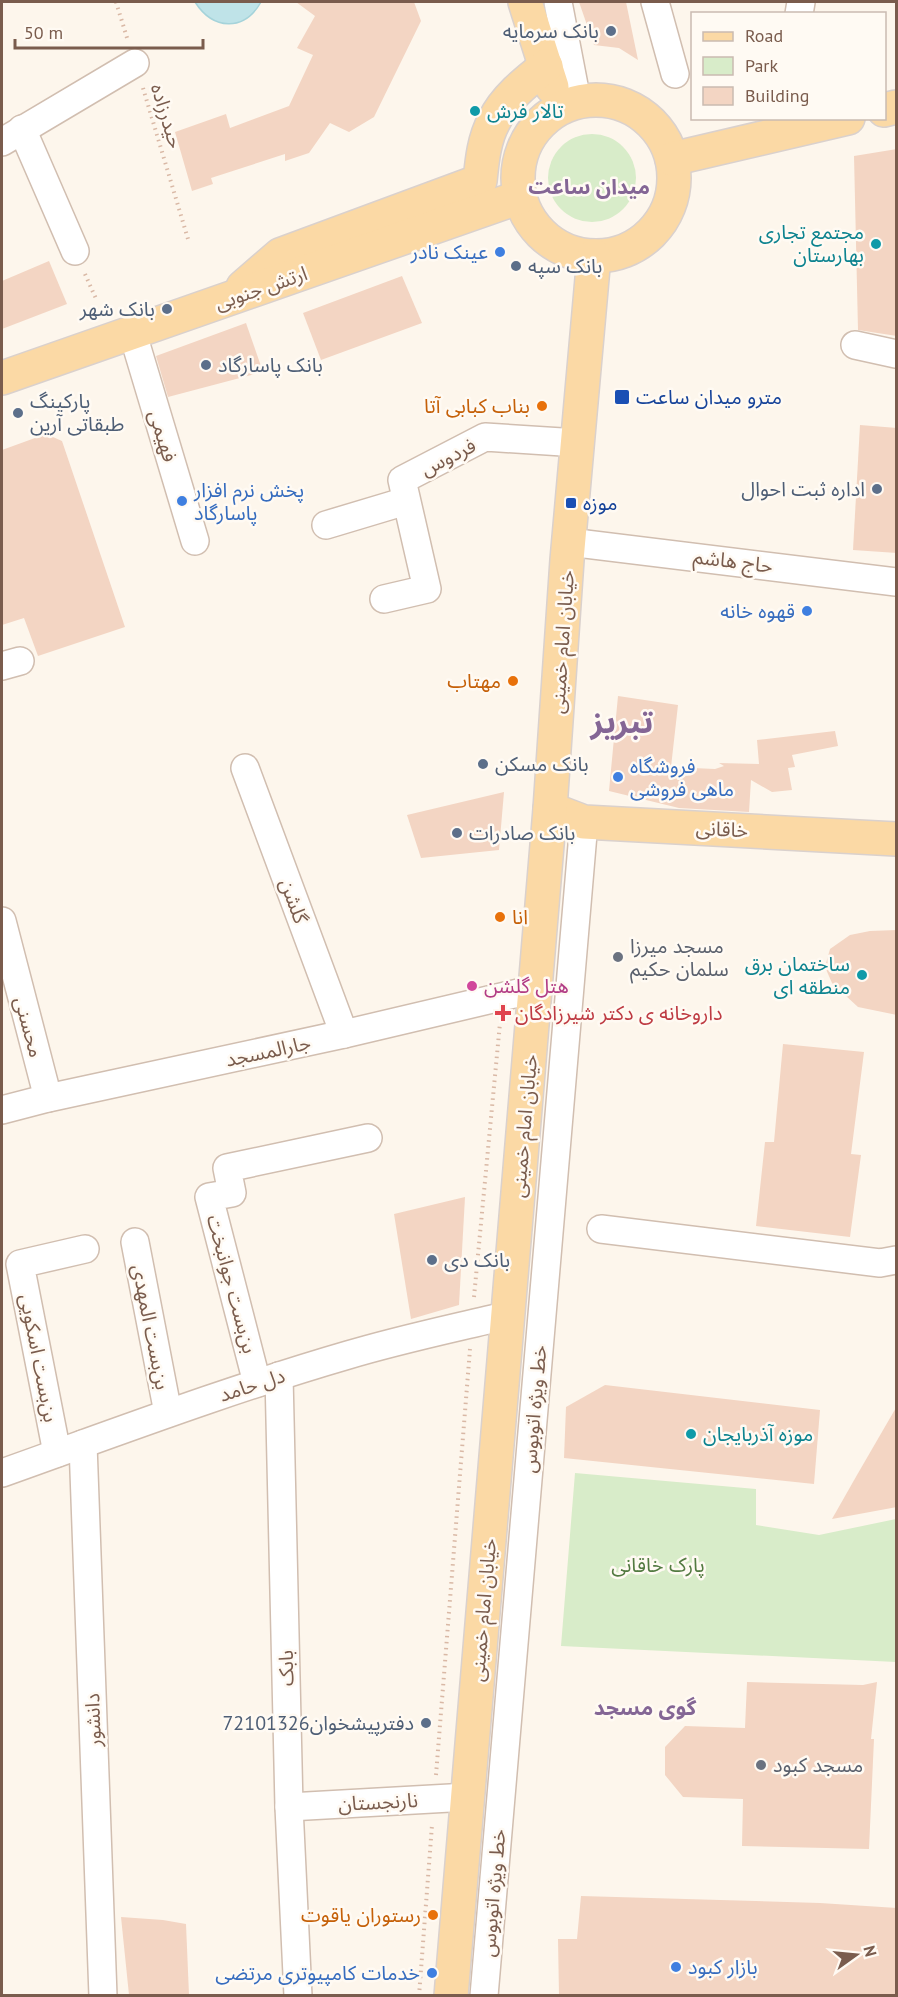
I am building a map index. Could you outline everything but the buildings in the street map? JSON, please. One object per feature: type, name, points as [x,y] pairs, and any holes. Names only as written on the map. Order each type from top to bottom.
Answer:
[{"type":"main road","points":[[525,2],[546,66],[568,105]]},
{"type":"main road","points":[[228,299],[280,255],[480,181],[483,152],[494,121],[519,88],[546,66]]},
{"type":"main road","points":[[597,99],[618,102],[636,110],[652,123],[664,140],[672,159],[674,179],[671,200],[663,219],[650,235],[634,247],[615,254],[594,256],[574,253],[556,245],[539,232],[527,216],[520,197],[517,176],[520,156],[529,137],[541,121],[568,105],[597,99]]},
{"type":"main road","points":[[672,159],[778,127],[832,120]]},
{"type":"main road","name":"ارتش جنوبی","points":[[2,378],[520,197]]},
{"type":"main road","name":"خیابان امام خمینی","points":[[452,1995],[594,256]]},
{"type":"main road","name":"خاقانی","points":[[550,808],[585,822],[897,839]]},
{"type":"street","points":[[558,2],[568,105]]},
{"type":"street","points":[[655,2],[675,74]]},
{"type":"street","points":[[75,251],[12,136],[135,63]]},
{"type":"street","name":"فهیمی","points":[[132,331],[195,541]]},
{"type":"street","points":[[855,345],[897,354]]},
{"type":"street","name":"فردوس","points":[[384,599],[427,589],[402,480],[485,437],[578,443]]},
{"type":"street","points":[[327,525],[406,501]]},
{"type":"street","name":"حاج هاشم","points":[[569,542],[897,582]]},
{"type":"street","name":"گلشن","points":[[245,768],[344,1034]]},
{"type":"street","name":"خط ویژه اتوبوس","points":[[484,1995],[585,822]]},
{"type":"street","name":"محسنی","points":[[2,921],[48,1098]]},
{"type":"street","name":"جارالمسجد","points":[[2,1110],[535,989]]},
{"type":"street","name":"بن‌بست جوانبخت","points":[[268,1379],[209,1197],[232,1192],[227,1168],[368,1138]]},
{"type":"street","points":[[601,1229],[880,1263],[897,1260]]},
{"type":"street","name":"بن‌بست المهدی","points":[[135,1242],[168,1413]]},
{"type":"street","name":"بن‌بست اسکویی","points":[[57,1453],[11,1266],[85,1249]]},
{"type":"street","name":"دل حامد","points":[[2,1473],[268,1379],[349,1354],[508,1315]]},
{"type":"street","name":"بابک","points":[[268,1379],[298,1995]]},
{"type":"street","name":"دانشور","points":[[83,1444],[103,1995]]},
{"type":"street","name":"نارنجستان","points":[[289,1807],[468,1797]]},
{"type":"path","name":"حیدرزاده","points":[[116,2],[188,238]]},
{"type":"path","points":[[419,1995],[472,1324],[500,1023],[535,989]]},
{"type":"green space","points":[[592,134],[617,141],[629,153],[636,178],[629,203],[617,215],[592,222],[567,215],[555,203],[548,178],[555,153],[567,141]]},
{"type":"green space","name":"پارک خاقانی","points":[[575,1473],[756,1489],[756,1525],[819,1535],[896,1519],[896,1662],[561,1646]]},
{"type":"water","points":[[195,2],[261,2],[246,19],[228,24],[211,18]]},
{"type":"place","name":"بانک سرمایه","points":[[611,31]]},
{"type":"place","name":"تالار فرش","points":[[475,111]]},
{"type":"place","name":"مجتمع تجاری بهارستان","points":[[876,244]]},
{"type":"place","name":"عینک نادر","points":[[500,252]]},
{"type":"place","name":"بانک سپه","points":[[516,266]]},
{"type":"place","name":"بانک شهر","points":[[167,309]]},
{"type":"place","name":"بانک پاسارگاد","points":[[206,365]]},
{"type":"place","name":"مترو میدان ساعت","points":[[622,397]]},
{"type":"place","name":"بناب کبابی آتا","points":[[542,406]]},
{"type":"place","name":"پارکینگ طبقاتی آرین","points":[[18,413]]},
{"type":"place","name":"اداره ثبت احوال","points":[[877,489]]},
{"type":"place","name":"پخش نرم افزار پاسارگاد","points":[[182,501]]},
{"type":"place","name":"موزه","points":[[571,503]]},
{"type":"place","name":"قهوه خانه","points":[[807,611]]},
{"type":"place","name":"مهتاب","points":[[513,681]]},
{"type":"place","name":"بانک مسکن","points":[[483,764]]},
{"type":"place","name":"فروشگاه ماهی فروشی","points":[[618,777]]},
{"type":"place","name":"بانک صادرات","points":[[457,833]]},
{"type":"place","name":"انا","points":[[500,917]]},
{"type":"place","name":"مسجد میرزا سلمان حکیم","points":[[618,957]]},
{"type":"place","name":"ساختمان برق منطقه ای","points":[[862,975]]},
{"type":"place","name":"هتل گلشن","points":[[472,986]]},
{"type":"place","name":"داروخانه ی دکتر شیرزادگان","points":[[503,1013]]},
{"type":"place","name":"بانک دی","points":[[432,1260]]},
{"type":"place","name":"موزه آذربایجان","points":[[691,1434]]},
{"type":"place","name":"دفترپیشخوان72101326","points":[[426,1723]]},
{"type":"place","name":"مسجد کبود","points":[[761,1765]]},
{"type":"place","name":"رستوران یاقوت","points":[[433,1915]]},
{"type":"place","name":"بازار کبود","points":[[676,1967]]},
{"type":"place","name":"خدمات کامپیوتری مرتضی","points":[[432,1973]]},
{"type":"district","name":"میدان ساعت","points":[[589,186]]},
{"type":"district","name":"تبریز","points":[[622,721]]},
{"type":"district","name":"گوی مسجد","points":[[645,1707]]}]
